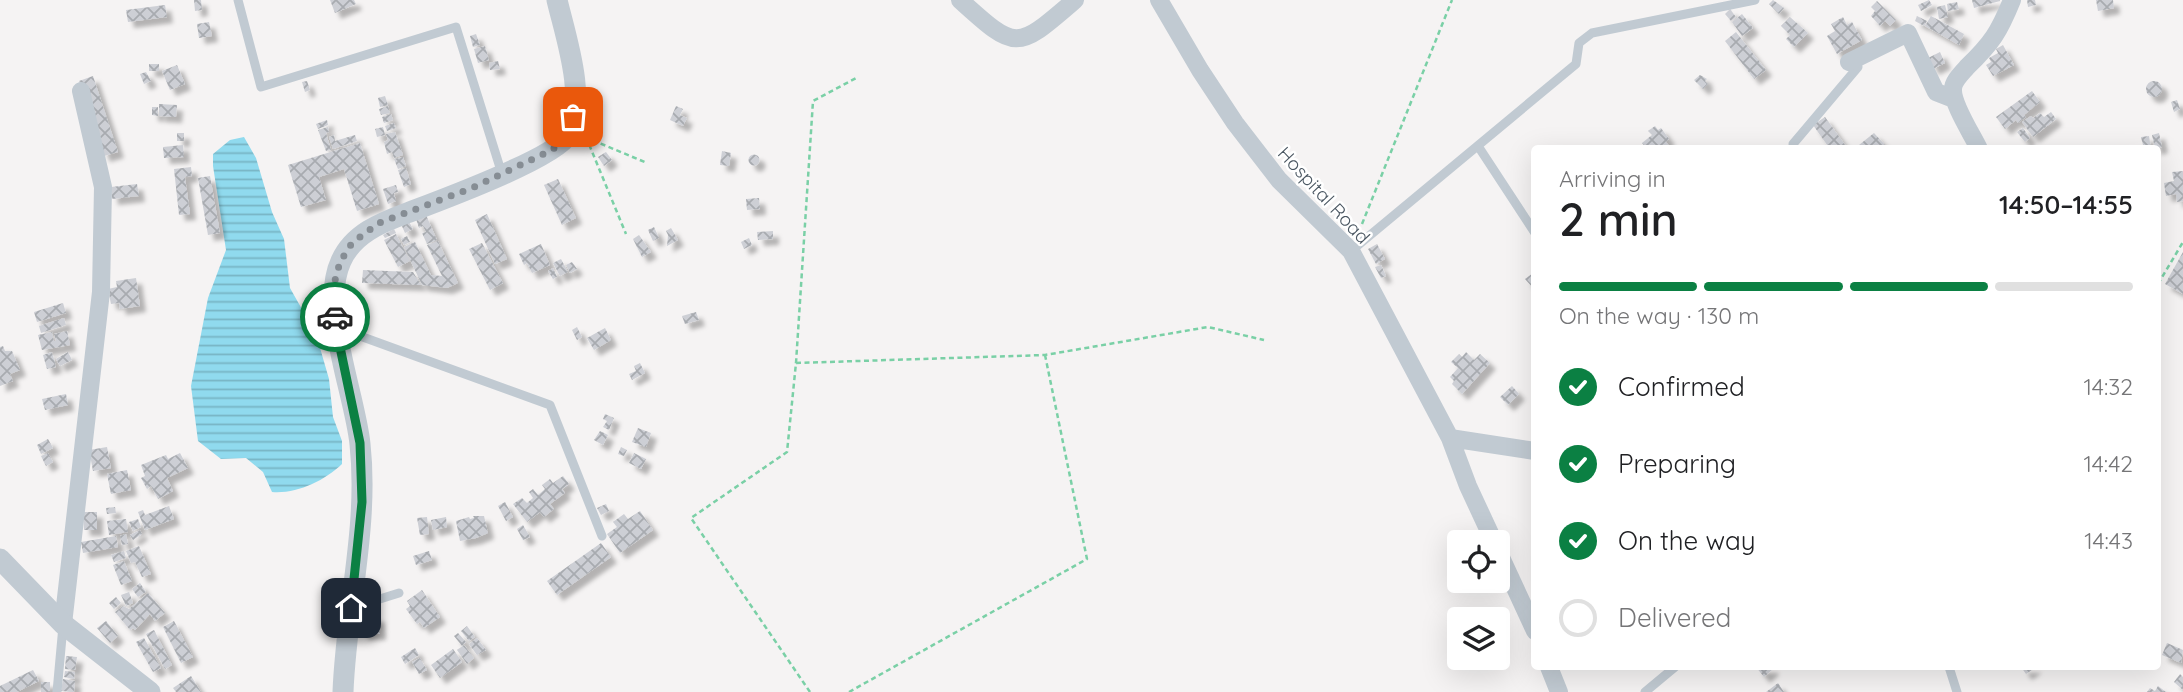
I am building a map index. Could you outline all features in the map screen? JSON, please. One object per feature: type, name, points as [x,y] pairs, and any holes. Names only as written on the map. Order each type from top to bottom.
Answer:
[{"type":"street","points":[[343,692],[362,502],[360,443],[336,328],[334,284],[340,262],[352,243],[379,223],[472,188],[552,150],[567,137],[578,134],[573,117],[575,94],[571,56],[557,0]]},
{"type":"street","points":[[960,0],[1001,35],[1011,39],[1030,36],[1075,0]]},
{"type":"street","name":"Hospital Road","points":[[1159,0],[1234,123],[1279,180],[1352,251],[1450,438],[1488,530]]},
{"type":"street","points":[[1977,145],[1954,99],[1952,87],[1987,48],[2001,27],[2012,0]]},
{"type":"street","points":[[1852,60],[1908,33],[1936,92],[1954,99]]},
{"type":"street","points":[[63,624],[101,292],[103,187],[81,92]]},
{"type":"street","points":[[1450,438],[1531,450]]},
{"type":"street","points":[[0,559],[63,624],[150,692]]},
{"type":"street","points":[[1510,577],[1531,622]]},
{"type":"street","points":[[1550,670],[1559,692]]},
{"type":"lane","points":[[238,0],[261,87],[456,27],[502,174]]},
{"type":"lane","points":[[1352,251],[1576,64],[1579,43],[1592,33],[1755,0]]},
{"type":"lane","points":[[1793,144],[1858,67],[1852,60]]},
{"type":"lane","points":[[1478,146],[1531,227]]},
{"type":"lane","points":[[336,328],[550,405],[602,536]]},
{"type":"lane","points":[[351,608],[399,593]]},
{"type":"lane","points":[[57,692],[63,624]]},
{"type":"lane","points":[[1645,692],[1671,670]]},
{"type":"lane","points":[[1950,670],[1957,692]]},
{"type":"path","points":[[1352,251],[1452,0]]},
{"type":"path","points":[[810,692],[691,518],[787,452],[796,363],[813,101],[858,77]]},
{"type":"path","points":[[578,134],[647,163]]},
{"type":"path","points":[[578,134],[626,234]]},
{"type":"path","points":[[2161,279],[2183,242]]},
{"type":"path","points":[[796,363],[1045,355],[1208,327],[1264,340]]},
{"type":"path","points":[[849,692],[1087,559],[1045,355]]},
{"type":"water","points":[[244,137],[256,158],[272,212],[284,239],[290,288],[316,334],[329,379],[333,417],[342,441],[342,464],[319,481],[291,491],[272,492],[263,472],[246,458],[221,459],[198,441],[191,386],[208,298],[226,250],[213,154],[230,140]]},
{"type":"building","points":[[194,0],[201,0],[202,10],[195,11]]},
{"type":"building","points":[[330,0],[354,0],[356,4],[335,13]]},
{"type":"building","points":[[1773,0],[1784,8],[1779,14],[1769,4]]},
{"type":"building","points":[[1929,0],[1932,5],[1921,11],[1918,5]]},
{"type":"building","points":[[1972,0],[2000,0],[2000,1],[1974,8]]},
{"type":"building","points":[[2027,0],[2035,0],[2036,5],[2028,7]]},
{"type":"building","points":[[2096,0],[2113,0],[2114,8],[2098,11]]},
{"type":"building","points":[[1877,1],[1896,20],[1890,26],[1885,21],[1880,26],[1871,16],[1875,11],[1871,7]]},
{"type":"building","points":[[1957,2],[1959,9],[1948,11],[1947,4]]},
{"type":"building","points":[[165,5],[167,17],[128,22],[126,10]]},
{"type":"building","points":[[1945,5],[1948,17],[1939,19],[1937,7]]},
{"type":"building","points":[[1730,9],[1736,17],[1731,21],[1725,14]]},
{"type":"building","points":[[1742,14],[1753,28],[1742,36],[1732,22]]},
{"type":"building","points":[[1917,16],[1927,21],[1924,26],[1915,21]]},
{"type":"building","points":[[1931,16],[1964,34],[1959,45],[1925,26]]},
{"type":"building","points":[[1790,17],[1808,33],[1794,47],[1786,39],[1790,35],[1781,26]]},
{"type":"building","points":[[1843,17],[1847,25],[1852,22],[1862,40],[1837,54],[1827,36],[1835,31],[1831,24]]},
{"type":"building","points":[[209,22],[212,36],[199,38],[197,24]]},
{"type":"building","points":[[1736,32],[1766,70],[1754,79],[1725,41]]},
{"type":"building","points":[[476,34],[480,45],[473,47],[470,36]]},
{"type":"building","points":[[2003,45],[2014,65],[1993,76],[1986,65],[1991,62],[1989,58],[1998,53],[1996,49]]},
{"type":"building","points":[[485,46],[489,60],[478,63],[474,49]]},
{"type":"building","points":[[1940,52],[1945,63],[1933,69],[1928,58]]},
{"type":"building","points":[[498,61],[500,69],[490,70],[489,63]]},
{"type":"building","points":[[149,64],[159,64],[159,71],[149,71]]},
{"type":"building","points":[[177,65],[185,84],[170,90],[162,71]]},
{"type":"building","points":[[146,72],[151,81],[144,84],[140,74]]},
{"type":"building","points":[[1700,75],[1707,79],[1705,81],[1708,84],[1703,89],[1694,80]]},
{"type":"building","points":[[93,76],[118,152],[104,156],[79,81]]},
{"type":"building","points":[[307,81],[310,90],[305,92],[302,82]]},
{"type":"building","points":[[2154,81],[2162,89],[2154,97],[2146,89]]},
{"type":"building","points":[[2032,91],[2040,102],[2024,115],[2026,117],[2018,123],[2016,120],[2005,129],[1996,117]]},
{"type":"building","points":[[385,96],[388,105],[380,107],[378,98]]},
{"type":"building","points":[[2177,100],[2180,109],[2174,112],[2171,102]]},
{"type":"building","points":[[159,104],[177,105],[176,117],[159,116]]},
{"type":"building","points":[[388,106],[390,113],[381,115],[379,109]]},
{"type":"building","points":[[676,106],[683,109],[680,115],[687,118],[683,126],[670,120]]},
{"type":"building","points":[[152,107],[158,107],[158,116],[152,115]]},
{"type":"building","points":[[2051,112],[2056,119],[2033,137],[2022,122],[2031,116],[2033,118],[2040,113],[2044,117]]},
{"type":"building","points":[[391,114],[393,120],[384,123],[382,117]]},
{"type":"building","points":[[1825,117],[1845,145],[1827,145],[1813,125]]},
{"type":"building","points":[[327,120],[328,125],[318,129],[316,124]]},
{"type":"building","points":[[394,123],[396,128],[387,131],[385,126]]},
{"type":"building","points":[[1655,126],[1658,130],[1661,128],[1669,139],[1666,142],[1668,145],[1644,145],[1642,143],[1652,135],[1648,131]]},
{"type":"building","points":[[328,127],[329,132],[326,133],[331,150],[326,151],[318,130]]},
{"type":"building","points":[[383,127],[385,135],[377,137],[375,129]]},
{"type":"building","points":[[2023,128],[2030,138],[2025,142],[2017,132]]},
{"type":"building","points":[[395,132],[403,155],[394,158],[392,152],[387,154],[384,142],[388,140],[386,134]]},
{"type":"building","points":[[177,133],[184,133],[184,141],[177,141]]},
{"type":"building","points":[[1874,133],[1885,145],[1859,145]]},
{"type":"building","points":[[2159,133],[2162,147],[2154,145],[2152,135]]},
{"type":"building","points":[[334,135],[335,141],[355,135],[357,141],[333,149],[329,137]]},
{"type":"building","points":[[2149,136],[2150,145],[2143,145],[2141,137]]},
{"type":"building","points":[[360,143],[379,204],[357,211],[344,169],[319,177],[326,200],[301,207],[288,165]]},
{"type":"building","points":[[183,145],[184,157],[164,158],[163,147]]},
{"type":"building","points":[[722,151],[731,153],[729,166],[720,165]]},
{"type":"building","points":[[606,152],[612,160],[604,166],[598,157]]},
{"type":"building","points":[[754,154],[760,160],[754,166],[748,160]]},
{"type":"building","points":[[403,157],[406,166],[398,169],[394,159]]},
{"type":"building","points":[[191,167],[192,176],[185,177],[190,214],[179,215],[174,169]]},
{"type":"building","points":[[406,168],[411,184],[404,187],[398,170]]},
{"type":"building","points":[[2183,171],[2183,201],[2177,202],[2176,194],[2166,196],[2164,183],[2174,181],[2172,172]]},
{"type":"building","points":[[210,176],[220,233],[208,235],[198,178]]},
{"type":"building","points":[[558,179],[576,218],[562,225],[544,185]]},
{"type":"building","points":[[137,184],[139,196],[112,199],[111,187]]},
{"type":"building","points":[[396,185],[396,201],[388,204],[383,189]]},
{"type":"building","points":[[759,198],[760,209],[747,210],[746,199]]},
{"type":"building","points":[[487,214],[507,259],[495,264],[475,220]]},
{"type":"building","points":[[426,215],[437,240],[427,244],[422,233],[426,232],[423,226],[419,228],[416,219]]},
{"type":"building","points":[[408,220],[413,229],[405,233],[401,224]]},
{"type":"building","points":[[654,227],[659,238],[653,241],[648,230]]},
{"type":"building","points":[[671,228],[678,240],[667,246],[666,231]]},
{"type":"building","points":[[394,229],[396,233],[385,238],[383,235]]},
{"type":"building","points":[[773,231],[773,239],[758,240],[757,232]]},
{"type":"building","points":[[396,234],[410,261],[398,267],[384,240]]},
{"type":"building","points":[[639,235],[651,252],[642,257],[633,239]]},
{"type":"building","points":[[407,236],[410,242],[404,245],[401,239]]},
{"type":"building","points":[[749,238],[752,245],[744,249],[741,242]]},
{"type":"building","points":[[438,241],[458,283],[447,288],[422,285],[404,247],[415,242],[431,275],[442,276],[427,245]]},
{"type":"building","points":[[482,243],[503,283],[490,290],[469,249]]},
{"type":"building","points":[[541,244],[550,265],[532,273],[519,254]]},
{"type":"building","points":[[1377,244],[1385,259],[1376,264],[1368,249]]},
{"type":"building","points":[[2183,252],[2183,294],[2165,284]]},
{"type":"building","points":[[561,259],[568,272],[560,276],[553,263]]},
{"type":"building","points":[[572,262],[577,269],[570,273],[566,265]]},
{"type":"building","points":[[1381,265],[1386,276],[1381,278],[1375,267]]},
{"type":"building","points":[[553,268],[557,277],[553,279],[548,271]]},
{"type":"building","points":[[363,270],[413,272],[421,285],[362,283]]},
{"type":"building","points":[[1531,274],[1531,286],[1525,279]]},
{"type":"building","points":[[136,278],[140,306],[120,309],[119,303],[111,304],[108,289],[117,287],[116,281]]},
{"type":"building","points":[[63,303],[66,313],[37,322],[34,312]]},
{"type":"building","points":[[696,312],[699,320],[685,324],[682,316]]},
{"type":"building","points":[[64,318],[66,325],[41,333],[39,326]]},
{"type":"building","points":[[577,327],[582,337],[577,340],[572,330]]},
{"type":"building","points":[[605,328],[611,340],[594,350],[587,338]]},
{"type":"building","points":[[67,331],[70,345],[42,350],[38,335],[52,332],[56,341],[54,334]]},
{"type":"building","points":[[3,346],[5,351],[12,351],[20,370],[10,374],[13,381],[0,386],[0,347]]},
{"type":"building","points":[[52,352],[56,367],[47,369],[43,355]]},
{"type":"building","points":[[68,352],[72,360],[60,366],[56,359]]},
{"type":"building","points":[[1466,352],[1474,360],[1480,354],[1490,363],[1462,394],[1452,384],[1454,381],[1450,377],[1458,368],[1451,362],[1459,354],[1462,357]]},
{"type":"building","points":[[640,363],[645,373],[632,380],[629,374],[636,371],[634,366]]},
{"type":"building","points":[[1512,386],[1519,394],[1508,405],[1500,397]]},
{"type":"building","points":[[66,394],[68,405],[45,410],[42,399]]},
{"type":"building","points":[[605,414],[614,418],[609,430],[603,427],[607,421],[603,419]]},
{"type":"building","points":[[638,428],[651,433],[646,447],[632,442]]},
{"type":"building","points":[[600,431],[608,435],[603,445],[594,440]]},
{"type":"building","points":[[48,439],[53,448],[41,454],[37,445]]},
{"type":"building","points":[[107,447],[111,468],[93,471],[89,450]]},
{"type":"building","points":[[621,447],[627,450],[624,456],[618,454]]},
{"type":"building","points":[[48,453],[53,462],[46,466],[41,456]]},
{"type":"building","points":[[180,453],[188,468],[167,478],[173,491],[158,499],[151,486],[147,489],[141,478],[145,476],[141,465],[166,455],[168,459]]},
{"type":"building","points":[[634,453],[646,459],[641,469],[629,463]]},
{"type":"building","points":[[127,470],[131,490],[111,494],[107,474]]},
{"type":"building","points":[[563,476],[569,484],[562,489],[565,493],[550,504],[554,509],[544,517],[540,512],[527,522],[513,504],[522,498],[527,503],[533,498],[529,492],[533,489],[538,495],[545,489],[542,485],[550,479],[553,483]]},
{"type":"building","points":[[505,502],[513,517],[506,521],[498,506]]},
{"type":"building","points":[[606,504],[609,511],[601,515],[597,508]]},
{"type":"building","points":[[169,506],[174,519],[145,530],[138,512],[143,510],[145,515]]},
{"type":"building","points":[[115,507],[116,513],[107,514],[106,508]]},
{"type":"building","points":[[640,511],[653,530],[620,553],[607,534],[617,527],[613,522],[624,514],[628,519]]},
{"type":"building","points":[[83,512],[97,512],[97,530],[84,530]]},
{"type":"building","points":[[473,516],[484,516],[488,533],[460,541],[456,521],[474,518]]},
{"type":"building","points":[[427,517],[429,534],[420,535],[417,518]]},
{"type":"building","points":[[446,517],[447,527],[433,530],[431,520]]},
{"type":"building","points":[[126,519],[128,532],[109,535],[107,521]]},
{"type":"building","points":[[138,519],[141,527],[133,531],[129,522]]},
{"type":"building","points":[[523,525],[530,537],[523,540],[517,529]]},
{"type":"building","points":[[140,530],[142,534],[133,540],[130,535]]},
{"type":"building","points":[[126,534],[128,544],[122,545],[120,536]]},
{"type":"building","points":[[116,536],[118,547],[83,553],[81,542]]},
{"type":"building","points":[[601,543],[611,557],[557,595],[547,581]]},
{"type":"building","points":[[139,546],[151,574],[142,577],[126,551]]},
{"type":"building","points":[[124,551],[126,558],[114,562],[111,555]]},
{"type":"building","points":[[429,551],[432,560],[416,565],[413,556]]},
{"type":"building","points":[[124,561],[132,581],[121,585],[113,565]]},
{"type":"building","points":[[140,583],[146,592],[138,597],[132,589]]},
{"type":"building","points":[[422,590],[440,617],[424,628],[420,622],[417,624],[406,609],[410,606],[407,601]]},
{"type":"building","points":[[129,592],[133,603],[126,606],[121,595]]},
{"type":"building","points":[[148,593],[165,613],[155,621],[150,614],[135,630],[130,630],[115,612],[123,606],[129,609]]},
{"type":"building","points":[[116,597],[121,603],[114,609],[109,603]]},
{"type":"building","points":[[362,616],[379,616],[380,634],[362,634]]},
{"type":"building","points":[[106,621],[118,636],[110,643],[97,628]]},
{"type":"building","points":[[174,621],[193,657],[181,663],[163,627]]},
{"type":"building","points":[[467,626],[475,637],[469,641],[461,631]]},
{"type":"building","points":[[154,630],[172,665],[165,669],[146,634]]},
{"type":"building","points":[[458,633],[466,642],[462,646],[454,636]]},
{"type":"building","points":[[144,638],[161,668],[153,672],[136,642]]},
{"type":"building","points":[[477,638],[486,650],[477,655],[469,644]]},
{"type":"building","points":[[2167,643],[2183,650],[2181,663],[2162,655]]},
{"type":"building","points":[[464,645],[474,658],[467,664],[457,650]]},
{"type":"building","points":[[415,648],[419,655],[405,664],[401,657]]},
{"type":"building","points":[[453,649],[462,662],[440,678],[431,665]]},
{"type":"building","points":[[66,656],[77,657],[75,670],[65,669]]},
{"type":"building","points":[[420,658],[427,670],[419,674],[412,662]]},
{"type":"building","points":[[33,670],[39,681],[17,692],[0,692],[0,686]]},
{"type":"building","points":[[1758,670],[1772,670],[1764,677]]},
{"type":"building","points":[[65,671],[75,672],[74,679],[64,677]]},
{"type":"building","points":[[2180,674],[2183,677],[2183,690],[2174,682]]},
{"type":"building","points":[[191,676],[201,692],[176,692],[173,688]]},
{"type":"building","points":[[63,679],[75,681],[74,692],[61,691]]},
{"type":"building","points":[[41,682],[50,682],[50,692],[41,692]]},
{"type":"building","points":[[1778,683],[1784,692],[1766,692]]},
{"type":"building","points":[[2158,686],[2166,692],[2147,692],[2150,688],[2155,691]]},
{"type":"way so far","points":[[335,317],[334,284],[340,262],[352,243],[379,223],[472,188],[552,150],[567,137],[573,117]]},
{"type":"route","points":[[335,317],[360,443],[362,502],[351,608]]}]
